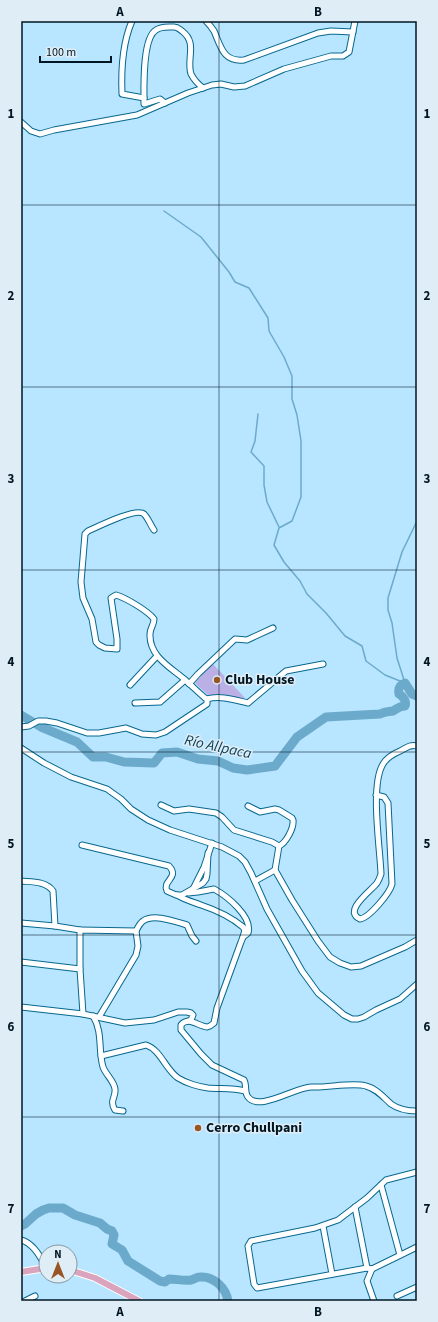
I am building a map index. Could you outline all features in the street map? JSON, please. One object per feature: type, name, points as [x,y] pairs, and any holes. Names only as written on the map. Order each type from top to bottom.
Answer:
[{"type":"main road","points":[[21,1272],[38,1269]]},
{"type":"main road","points":[[78,1273],[95,1278],[139,1301]]},
{"type":"street","points":[[132,21],[124,48],[121,69],[122,94],[144,98]]},
{"type":"street","points":[[206,21],[213,30],[222,51],[229,57],[238,60],[244,60],[318,33],[331,31],[353,32]]},
{"type":"street","points":[[21,122],[32,132],[43,134],[54,130],[137,115],[188,93],[217,84],[234,87],[245,86],[284,69],[331,56],[345,56],[349,52],[355,21]]},
{"type":"street","points":[[165,103],[160,99],[144,104],[146,46],[150,36],[155,30],[166,26],[177,27],[186,34],[191,43],[191,72],[195,81],[203,88]]},
{"type":"street","points":[[154,530],[144,514],[139,512],[131,513],[88,531],[84,537],[81,582],[83,598],[89,611],[96,642],[99,645],[105,648],[117,648],[117,639],[110,602],[110,598],[116,595],[130,601],[151,615],[154,619],[150,634],[157,656],[207,699],[223,698],[248,702],[286,671],[323,664]]},
{"type":"street","points":[[135,703],[160,702],[203,669],[235,640],[247,640],[273,628]]},
{"type":"street","points":[[130,685],[157,656]]},
{"type":"street","points":[[21,726],[29,726],[34,723],[51,722],[91,733],[126,728],[142,734],[156,735],[165,732],[205,706],[207,704],[207,699]]},
{"type":"street","points":[[376,794],[384,797],[388,803],[392,884],[389,892],[367,917],[360,919],[354,912],[356,906],[378,882],[381,874],[376,794],[377,780],[382,765],[390,756],[407,747],[413,745],[417,746]]},
{"type":"street","points":[[21,748],[44,763],[71,777],[108,790],[121,799],[131,809],[148,820],[170,830],[212,843],[239,856],[245,862],[277,929],[302,971],[318,993],[344,1015],[352,1019],[364,1017],[400,999],[417,984]]},
{"type":"street","points":[[161,805],[174,811],[189,809],[216,813],[222,817],[234,830],[272,842],[279,846]]},
{"type":"street","points":[[248,806],[260,812],[275,809],[279,810],[293,820],[293,825],[285,841],[279,846],[275,870],[292,900],[330,957],[351,967],[361,966],[405,947],[417,940]]},
{"type":"street","points":[[190,891],[204,867],[212,843]]},
{"type":"street","points":[[82,845],[169,866],[173,871],[173,874],[166,886],[165,889],[167,891],[217,911],[243,927],[245,930],[217,1008],[214,1023],[207,1027],[188,1021]]},
{"type":"street","points":[[255,881],[275,870]]},
{"type":"street","points":[[21,881],[50,886],[53,890],[55,926]]},
{"type":"street","points":[[176,895],[190,891],[198,892],[214,889],[232,900],[240,910],[249,927],[248,934],[243,937]]},
{"type":"street","points":[[99,1017],[136,955],[138,946],[136,931],[140,923],[145,919],[161,918],[187,925],[196,941]]},
{"type":"street","points":[[21,924],[55,926],[80,930],[136,931]]},
{"type":"street","points":[[80,930],[80,969],[83,1014]]},
{"type":"street","points":[[21,962],[80,969]]},
{"type":"street","points":[[21,1007],[83,1014],[120,1022],[154,1020],[173,1013],[191,1013],[193,1015],[191,1020],[182,1024],[181,1030],[212,1065],[244,1080],[246,1083],[245,1091],[250,1100],[260,1102],[308,1087],[321,1088],[358,1084],[375,1089],[392,1105],[401,1109],[417,1111]]},
{"type":"street","points":[[93,1016],[98,1026],[104,1071],[112,1081],[115,1088],[112,1099],[113,1106],[115,1110],[123,1111]]},
{"type":"street","points":[[101,1056],[146,1045],[156,1051],[166,1066],[179,1078],[209,1088],[245,1091]]},
{"type":"street","points":[[417,1172],[386,1180],[338,1220],[301,1232],[251,1241],[248,1246],[254,1284],[257,1288],[332,1274],[369,1269],[417,1247]]},
{"type":"street","points":[[381,1185],[400,1255]]},
{"type":"street","points":[[355,1207],[369,1269],[367,1281],[374,1301]]},
{"type":"street","points":[[323,1226],[332,1274]]},
{"type":"street","points":[[22,1239],[33,1247],[38,1254]]},
{"type":"street","points":[[397,1296],[417,1287]]},
{"type":"street","points":[[25,1301],[35,1296]]},
{"type":"shaded area","points":[[212,663],[245,698],[241,699],[219,694],[209,696],[195,683]]},
{"type":"waterway","points":[[164,211],[201,237],[229,272],[235,282],[249,288],[268,318],[269,331],[284,357],[292,376],[292,399],[297,415],[301,441],[301,497],[292,521],[279,528],[274,545],[284,562],[300,581],[307,594],[326,613],[345,636],[362,646],[366,661],[385,675],[405,683]]},
{"type":"waterway","points":[[258,414],[255,441],[251,452],[264,466],[264,485],[267,502],[279,527]]},
{"type":"waterway","points":[[405,683],[397,658],[392,623],[388,610],[388,598],[402,552],[417,521]]},
{"type":"waterway","name":"Río Allpaca","points":[[21,715],[41,727],[77,742],[93,757],[106,757],[124,762],[154,763],[162,753],[177,752],[198,759],[218,761],[233,768],[247,770],[275,766],[297,737],[326,717],[380,714],[405,706],[405,701],[399,694],[399,687],[405,683],[412,694],[417,696]]},
{"type":"waterway","points":[[21,1226],[43,1210],[49,1208],[63,1208],[75,1215],[100,1223],[112,1231],[114,1235],[112,1244],[122,1250],[128,1261],[160,1281],[165,1282],[169,1279],[191,1280],[200,1277],[210,1278],[222,1287],[228,1301]]},
{"type":"place","name":"Club House","points":[[217,680]]},
{"type":"place","name":"Cerro Chullpani","points":[[198,1128]]}]
